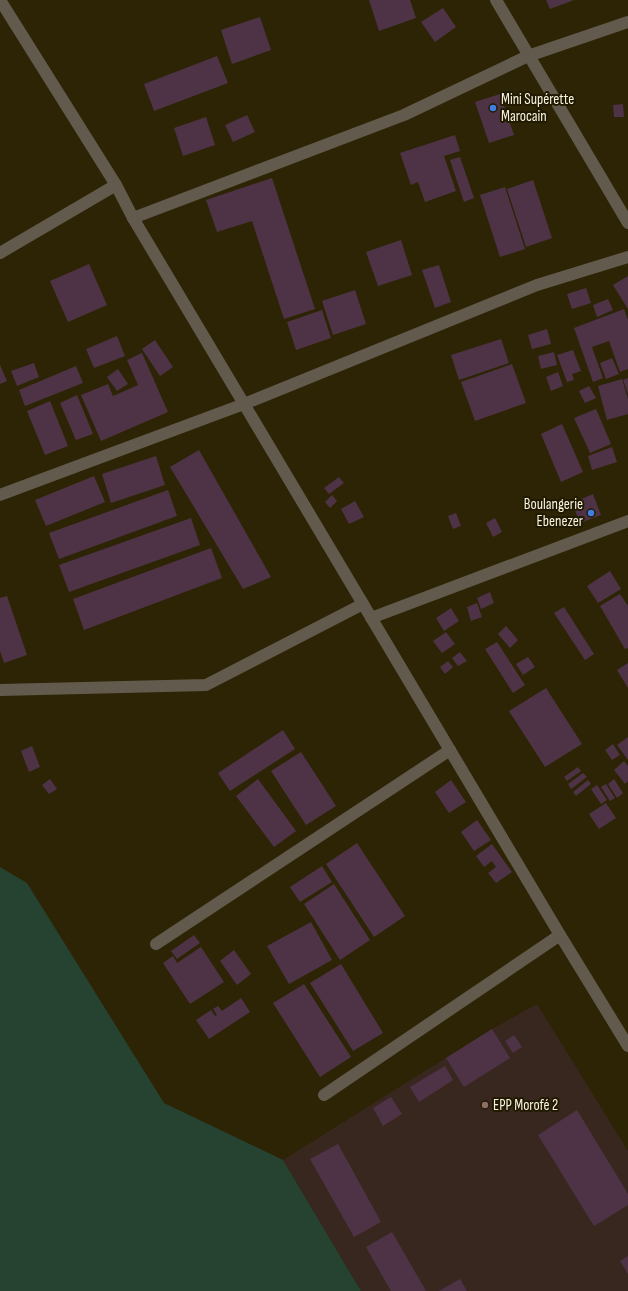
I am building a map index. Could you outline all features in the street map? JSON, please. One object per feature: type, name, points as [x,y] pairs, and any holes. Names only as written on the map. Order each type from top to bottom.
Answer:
[{"type":"street","points":[[0,0],[116,185],[133,218],[560,935],[628,1046]]},
{"type":"street","points":[[496,0],[628,223]]},
{"type":"street","points":[[133,218],[404,115],[528,56],[628,22]]},
{"type":"street","points":[[0,253],[116,185]]},
{"type":"street","points":[[0,495],[244,404],[537,285],[628,257]]},
{"type":"street","points":[[371,618],[628,521]]},
{"type":"street","points":[[0,690],[206,685],[363,604]]},
{"type":"street","points":[[156,944],[450,750]]},
{"type":"street","points":[[324,1095],[560,935]]},
{"type":"shaded area","name":"EPP Morofé 2","points":[[537,1004],[628,1151],[628,1291],[361,1291],[283,1160],[492,1029]]},
{"type":"green space","points":[[0,867],[27,883],[164,1103],[283,1160],[361,1291],[0,1291]]},
{"type":"building","points":[[369,0],[410,0],[416,18],[379,31]]},
{"type":"building","points":[[546,0],[574,0],[550,9]]},
{"type":"building","points":[[443,8],[456,27],[435,42],[421,22]]},
{"type":"building","points":[[260,17],[271,50],[232,64],[221,30]]},
{"type":"building","points":[[217,56],[228,83],[154,111],[144,84]]},
{"type":"building","points":[[500,94],[514,135],[489,143],[475,102]]},
{"type":"building","points":[[623,104],[624,117],[614,117],[613,105]]},
{"type":"building","points":[[247,115],[255,132],[233,142],[225,125]]},
{"type":"building","points":[[206,117],[215,145],[183,156],[174,128]]},
{"type":"building","points":[[455,135],[460,151],[444,156],[456,191],[425,202],[418,182],[411,185],[400,153]]},
{"type":"building","points":[[460,157],[474,198],[464,202],[450,160]]},
{"type":"building","points":[[272,178],[315,309],[284,319],[252,221],[217,232],[206,200]]},
{"type":"building","points":[[533,180],[552,238],[526,247],[507,189]]},
{"type":"building","points":[[505,187],[525,249],[500,257],[480,195]]},
{"type":"building","points":[[401,240],[412,275],[378,286],[366,252]]},
{"type":"building","points":[[89,264],[107,305],[68,322],[50,281]]},
{"type":"building","points":[[439,265],[451,302],[435,308],[422,270]]},
{"type":"building","points":[[628,276],[628,309],[613,285]]},
{"type":"building","points":[[586,288],[591,303],[572,309],[567,294]]},
{"type":"building","points":[[355,290],[366,324],[333,335],[322,301]]},
{"type":"building","points":[[608,299],[613,310],[597,317],[593,305]]},
{"type":"building","points":[[624,309],[628,320],[628,369],[620,372],[609,341],[592,347],[603,378],[593,382],[574,328]]},
{"type":"building","points":[[322,310],[331,338],[296,350],[287,322]]},
{"type":"building","points":[[547,329],[551,344],[532,349],[528,335]]},
{"type":"building","points":[[117,336],[125,356],[94,368],[86,349]]},
{"type":"building","points":[[501,339],[509,363],[459,380],[451,355]]},
{"type":"building","points":[[155,340],[173,367],[160,376],[142,349]]},
{"type":"building","points":[[573,350],[581,371],[572,374],[574,380],[567,382],[557,355]]},
{"type":"building","points":[[554,352],[557,365],[541,369],[538,356]]},
{"type":"building","points":[[142,353],[168,412],[101,441],[81,395],[108,384],[113,396],[138,385],[127,360]]},
{"type":"building","points":[[612,358],[619,374],[606,379],[600,363]]},
{"type":"building","points":[[34,363],[39,377],[17,386],[11,371]]},
{"type":"building","points":[[512,364],[526,403],[475,421],[461,382]]},
{"type":"building","points":[[0,365],[7,381],[0,384]]},
{"type":"building","points":[[76,366],[83,383],[25,406],[19,390]]},
{"type":"building","points":[[118,369],[128,384],[117,391],[107,377]]},
{"type":"building","points":[[558,372],[563,386],[551,391],[546,377]]},
{"type":"building","points":[[628,378],[628,394],[623,380]]},
{"type":"building","points":[[622,379],[628,399],[628,414],[607,420],[598,386]]},
{"type":"building","points":[[589,386],[596,398],[585,403],[579,391]]},
{"type":"building","points":[[77,395],[93,434],[76,440],[60,403]]},
{"type":"building","points":[[50,401],[68,446],[45,455],[27,411]]},
{"type":"building","points":[[596,409],[611,444],[590,453],[574,418]]},
{"type":"building","points":[[562,424],[583,472],[561,482],[541,434]]},
{"type":"building","points":[[612,447],[617,462],[592,470],[588,456]]},
{"type":"building","points":[[199,450],[271,577],[243,589],[170,467]]},
{"type":"building","points":[[156,456],[165,485],[111,503],[102,474]]},
{"type":"building","points":[[94,476],[105,502],[46,526],[35,500]]},
{"type":"building","points":[[339,477],[344,483],[329,494],[324,488]]},
{"type":"building","points":[[168,490],[177,516],[59,559],[49,533]]},
{"type":"building","points":[[593,494],[601,515],[580,523],[572,503]]},
{"type":"building","points":[[332,495],[337,501],[330,508],[325,502]]},
{"type":"building","points":[[355,501],[364,517],[349,524],[341,509]]},
{"type":"building","points":[[456,513],[461,526],[453,529],[448,516]]},
{"type":"building","points":[[191,518],[200,545],[69,592],[59,565]]},
{"type":"building","points":[[495,518],[502,532],[493,537],[486,523]]},
{"type":"building","points":[[211,548],[222,578],[84,630],[73,599]]},
{"type":"building","points":[[610,571],[621,589],[598,603],[587,586]]},
{"type":"building","points":[[490,592],[494,603],[481,609],[477,598]]},
{"type":"building","points":[[620,594],[628,606],[628,648],[625,649],[600,606]]},
{"type":"building","points":[[7,596],[27,655],[4,663],[0,651],[0,598]]},
{"type":"building","points":[[477,603],[482,617],[471,621],[467,607]]},
{"type":"building","points":[[564,607],[594,654],[585,660],[554,613]]},
{"type":"building","points":[[451,608],[459,621],[444,631],[436,618]]},
{"type":"building","points":[[506,626],[518,640],[510,648],[498,634]]},
{"type":"building","points":[[446,632],[455,644],[442,653],[433,641]]},
{"type":"building","points":[[497,642],[525,685],[513,693],[485,649]]},
{"type":"building","points":[[460,652],[467,661],[458,666],[452,658]]},
{"type":"building","points":[[528,657],[535,667],[523,675],[516,664]]},
{"type":"building","points":[[448,661],[453,667],[445,674],[440,667]]},
{"type":"building","points":[[628,663],[628,688],[617,670]]},
{"type":"building","points":[[546,688],[582,744],[545,767],[509,711]]},
{"type":"building","points":[[283,730],[295,749],[230,791],[218,773]]},
{"type":"building","points":[[628,737],[628,760],[617,745]]},
{"type":"building","points":[[613,744],[620,755],[612,760],[605,750]]},
{"type":"building","points":[[32,746],[40,767],[29,772],[21,751]]},
{"type":"building","points":[[301,752],[336,806],[306,825],[271,771]]},
{"type":"building","points":[[624,761],[628,766],[628,781],[625,784],[614,770]]},
{"type":"building","points":[[578,767],[581,771],[567,781],[564,777]]},
{"type":"building","points":[[583,773],[587,777],[571,789],[568,784]]},
{"type":"building","points":[[50,779],[57,789],[49,794],[42,785]]},
{"type":"building","points":[[258,779],[296,831],[274,847],[236,796]]},
{"type":"building","points":[[614,779],[623,793],[617,798],[608,784]]},
{"type":"building","points":[[451,780],[466,802],[449,813],[435,792]]},
{"type":"building","points":[[588,780],[591,784],[576,796],[573,792]]},
{"type":"building","points":[[606,784],[615,798],[610,801],[601,787]]},
{"type":"building","points":[[597,785],[607,800],[601,804],[591,789]]},
{"type":"building","points":[[606,803],[616,818],[599,829],[589,814]]},
{"type":"building","points":[[477,820],[491,840],[474,851],[461,832]]},
{"type":"building","points":[[357,843],[405,916],[374,937],[326,864]]},
{"type":"building","points":[[492,844],[512,872],[496,883],[488,873],[496,867],[492,861],[484,867],[476,856]]},
{"type":"building","points":[[322,866],[332,882],[300,902],[290,887]]},
{"type":"building","points":[[334,884],[370,940],[340,960],[304,904]]},
{"type":"building","points":[[311,922],[332,960],[289,984],[267,946]]},
{"type":"building","points":[[194,935],[200,943],[177,959],[171,951]]},
{"type":"building","points":[[201,947],[224,982],[190,1004],[163,963],[173,956],[177,963]]},
{"type":"building","points":[[234,950],[251,974],[237,985],[220,961]]},
{"type":"building","points":[[341,964],[383,1033],[353,1051],[310,983]]},
{"type":"building","points":[[304,984],[351,1057],[320,1077],[273,1003]]},
{"type":"building","points":[[241,998],[250,1012],[209,1039],[196,1020],[211,1010],[215,1016],[217,1015],[213,1009],[218,1006],[222,1011]]},
{"type":"building","points":[[492,1029],[510,1058],[464,1087],[446,1058]]},
{"type":"building","points":[[514,1035],[522,1047],[513,1053],[505,1041]]},
{"type":"building","points":[[445,1066],[453,1080],[419,1102],[410,1087]]},
{"type":"building","points":[[391,1097],[402,1114],[383,1126],[373,1108]]},
{"type":"building","points":[[577,1110],[628,1194],[628,1205],[594,1226],[538,1135]]},
{"type":"building","points":[[338,1144],[381,1222],[354,1237],[310,1159]]},
{"type":"building","points":[[392,1232],[426,1291],[391,1291],[366,1247]]},
{"type":"building","points":[[628,1256],[628,1274],[620,1261]]},
{"type":"building","points":[[460,1279],[467,1291],[439,1291]]},
{"type":"place","name":"Mini Supérette Marocain","points":[[493,108]]},
{"type":"place","name":"Boulangerie Ebenezer","points":[[591,513]]},
{"type":"place","name":"EPP Morofé 2","points":[[485,1105]]}]
